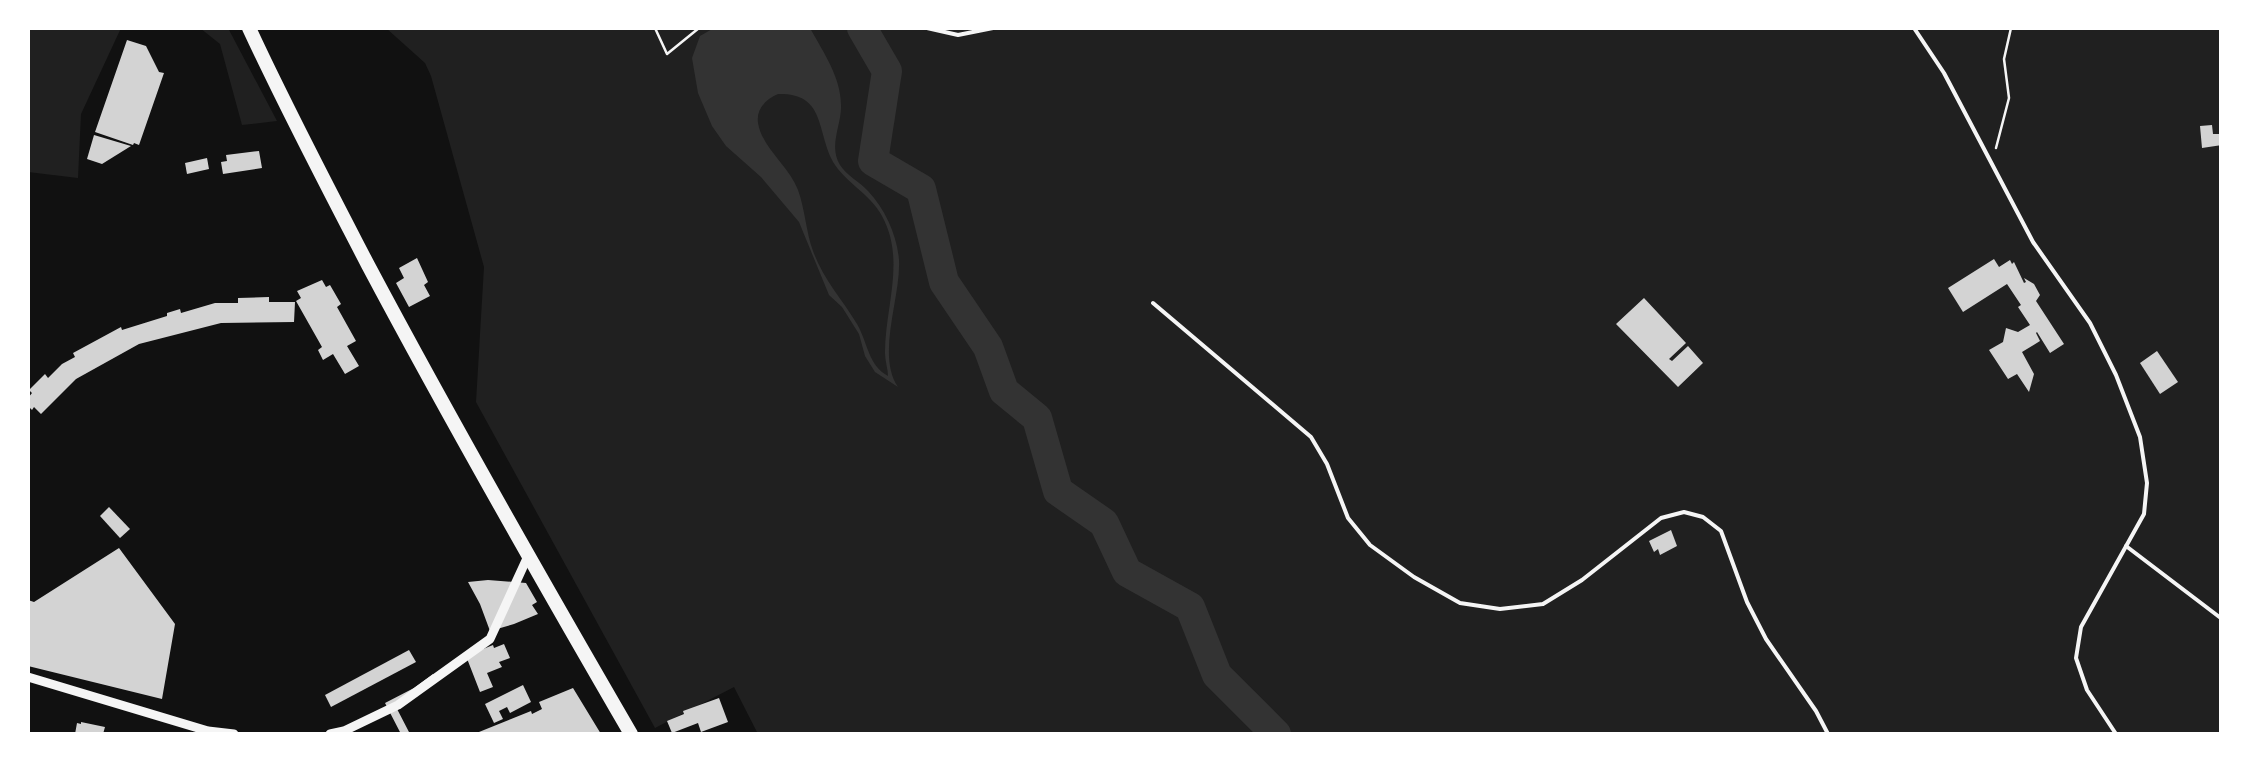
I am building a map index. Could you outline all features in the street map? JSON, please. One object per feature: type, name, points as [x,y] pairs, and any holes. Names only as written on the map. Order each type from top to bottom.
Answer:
[{"type":"main road","points":[[249,28],[287,111],[361,251],[528,556],[631,734]]},
{"type":"street","points":[[330,734],[398,705],[490,640],[528,556]]},
{"type":"street","points":[[28,678],[208,732],[234,734]]},
{"type":"lane","points":[[928,28],[958,35],[994,28]]},
{"type":"lane","points":[[1914,28],[1944,73],[2033,242],[2090,324],[2140,436],[2147,483],[2144,514],[2081,627],[2076,658],[2087,690],[2116,734]]},
{"type":"lane","points":[[1154,302],[1311,437],[1348,518],[1370,545],[1414,577],[1460,603],[1500,609],[1543,604],[1582,580],[1661,518],[1684,512],[1703,517],[1721,531],[1746,602],[1828,734]]},
{"type":"lane","points":[[2126,546],[2222,619]]},
{"type":"path","points":[[655,28],[667,54],[698,28]]},
{"type":"path","points":[[1987,157],[1995,149],[2009,98],[2004,58],[2011,28]]},
{"type":"shaded area","points":[[28,28],[121,28],[81,114],[78,178],[28,172]]},
{"type":"shaded area","points":[[200,28],[228,28],[277,121],[242,125],[220,44]]},
{"type":"shaded area","points":[[386,28],[2221,28],[2221,734],[758,734],[734,687],[655,728],[476,402],[484,267],[431,76],[425,63]]},
{"type":"shaded area","points":[[714,28],[810,28],[835,75],[840,95],[837,158],[880,206],[896,241],[899,275],[889,359],[898,387],[875,372],[865,356],[859,334],[829,295],[799,222],[761,177],[726,146],[712,126],[698,93],[692,58],[700,36]],"holes":[[[778,94],[793,95],[811,105],[831,158],[877,208],[889,233],[893,266],[885,356],[888,376],[872,360],[857,324],[822,271],[798,190],[760,132],[758,118],[763,105]]]},
{"type":"building","points":[[127,40],[146,46],[159,72],[164,73],[139,145],[95,132]]},
{"type":"building","points":[[2212,125],[2213,134],[2222,134],[2222,145],[2202,148],[2200,126]]},
{"type":"building","points":[[94,135],[131,146],[102,164],[87,159]]},
{"type":"building","points":[[259,151],[262,168],[223,174],[221,162],[227,161],[226,155]]},
{"type":"building","points":[[207,158],[209,169],[187,174],[185,163]]},
{"type":"building","points":[[417,258],[430,296],[409,307],[396,283],[404,278],[399,268]]},
{"type":"building","points":[[1994,259],[1999,267],[2010,260],[2014,262],[2024,283],[2024,278],[2034,284],[2040,295],[2036,301],[2064,344],[2050,353],[2037,332],[2040,341],[2022,352],[2034,374],[2029,392],[2017,374],[2008,379],[1989,350],[2003,342],[2006,328],[2018,332],[2030,325],[2007,284],[1963,312],[1948,288]]},
{"type":"building","points":[[322,280],[326,287],[330,285],[341,304],[337,307],[356,341],[347,346],[359,366],[345,374],[333,354],[323,360],[318,350],[322,347],[296,301],[301,298],[297,291]]},
{"type":"building","points":[[269,297],[269,302],[295,302],[294,322],[221,323],[139,344],[76,379],[41,414],[28,406],[32,393],[29,390],[45,374],[48,378],[75,357],[73,353],[121,327],[122,330],[180,309],[181,313],[215,303],[238,303],[238,298]]},
{"type":"building","points":[[1644,298],[1686,343],[1669,359],[1672,361],[1688,346],[1703,363],[1678,387],[1616,324]]},
{"type":"building","points":[[2157,351],[2178,382],[2160,394],[2140,363]]},
{"type":"building","points":[[109,507],[130,529],[120,538],[100,516]]},
{"type":"building","points":[[1671,530],[1677,546],[1660,555],[1658,549],[1654,552],[1649,541]]},
{"type":"building","points":[[119,548],[175,624],[162,699],[28,666],[28,600],[34,602]]},
{"type":"building","points":[[468,582],[526,583],[537,602],[532,605],[538,614],[490,631]]},
{"type":"building","points":[[504,644],[510,658],[499,662],[502,667],[487,673],[493,687],[480,692],[466,656]]},
{"type":"building","points":[[409,650],[416,662],[331,707],[325,695]]},
{"type":"building","points":[[433,674],[436,679],[395,705],[410,734],[401,734],[385,703]]},
{"type":"building","points":[[523,685],[531,702],[510,713],[507,707],[499,711],[503,719],[494,723],[485,704]]},
{"type":"building","points":[[573,688],[601,734],[474,734],[531,711],[532,714],[542,709],[539,702]]},
{"type":"building","points":[[719,698],[728,722],[701,732],[698,723],[672,733],[667,721]]},
{"type":"building","points":[[77,723],[105,727],[103,734],[75,734]]},
{"type":"waterway","points":[[862,28],[887,71],[873,161],[921,189],[944,282],[988,347],[1004,391],[1037,418],[1058,491],[1104,523],[1127,572],[1190,607],[1217,675],[1276,734]]}]
